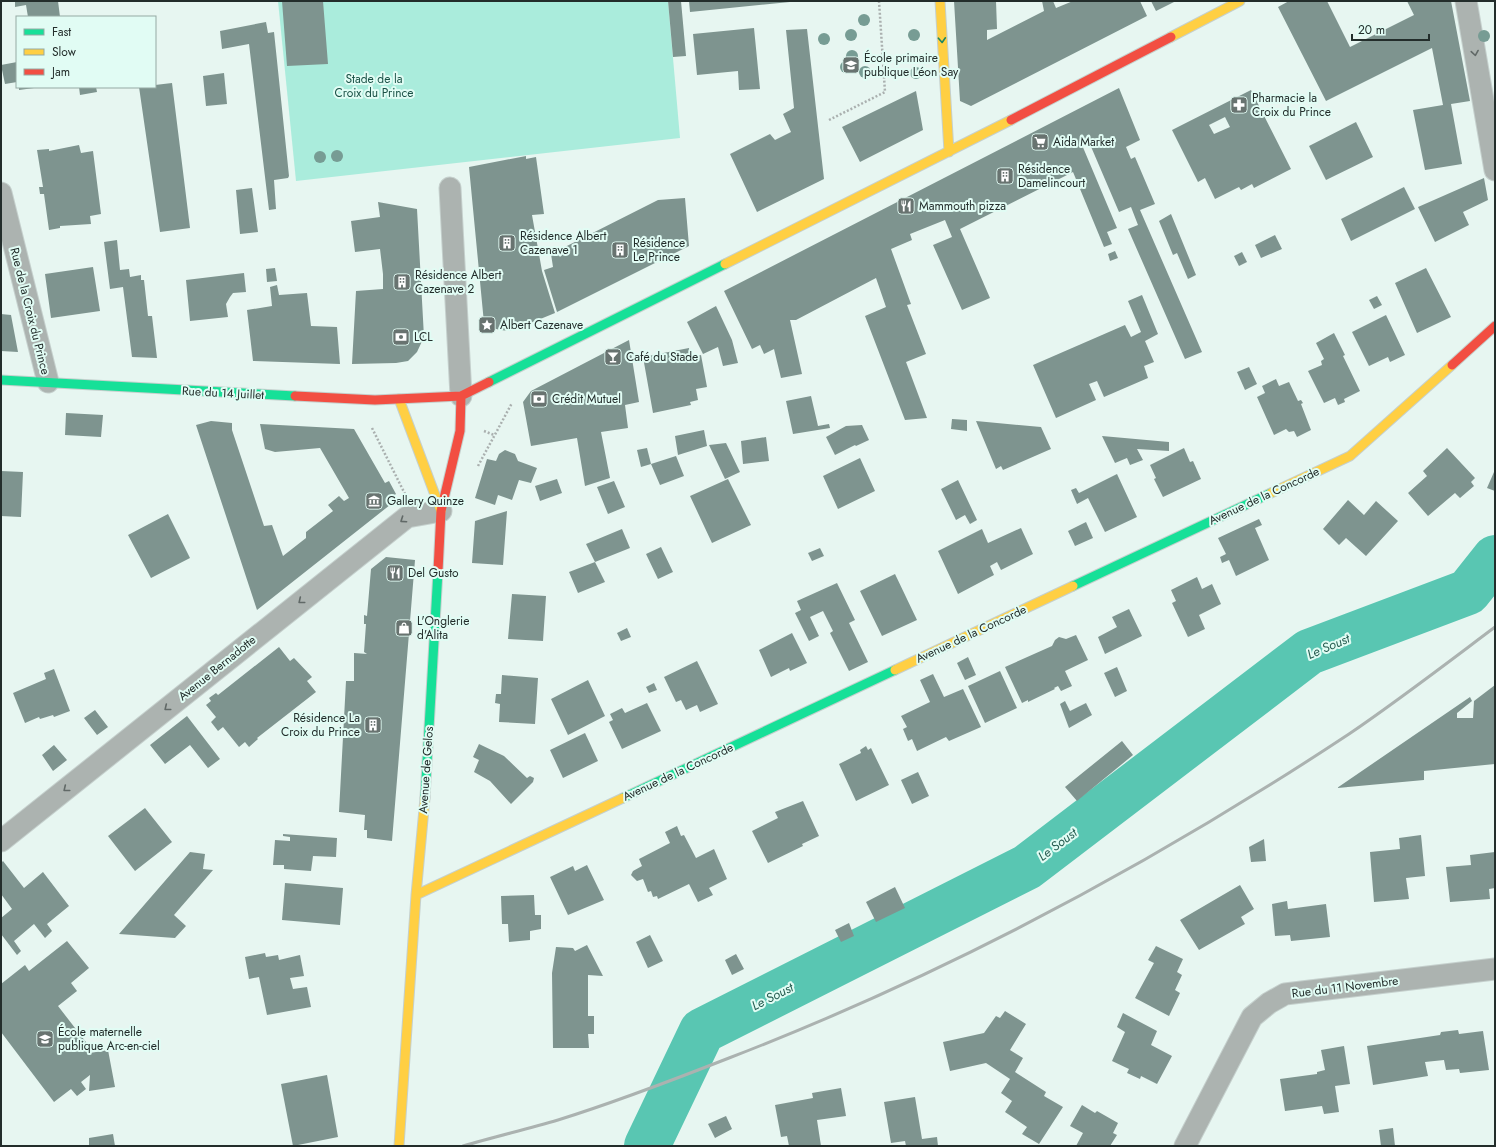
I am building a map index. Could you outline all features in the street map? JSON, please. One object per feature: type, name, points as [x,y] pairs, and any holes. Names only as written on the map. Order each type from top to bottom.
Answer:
[{"type":"street","points":[[940,1],[949,152]]},
{"type":"street","points":[[450,188],[461,396],[949,152],[1240,1]]},
{"type":"street","points":[[1466,1],[1495,170]]},
{"type":"street","name":"Rue de la Croix du Prince","points":[[1,193],[48,382]]},
{"type":"street","name":"Avenue de la Concorde","points":[[416,894],[1350,456],[1495,326]]},
{"type":"street","name":"Rue du 14 Juillet","points":[[1,380],[180,391],[375,400],[461,396]]},
{"type":"street","name":"Avenue de Gelos","points":[[400,1146],[416,894],[427,774],[440,510],[460,432],[461,396]]},
{"type":"street","points":[[399,399],[412,430],[440,510]]},
{"type":"street","name":"Avenue Bernadotte","points":[[1,841],[406,517],[440,510]]},
{"type":"street","name":"Rue du 11 Novembre","points":[[1185,1146],[1252,1017],[1269,1003],[1286,994],[1495,969]]},
{"type":"path","points":[[828,120],[885,92],[879,1]]},
{"type":"path","points":[[478,468],[512,403]]},
{"type":"path","points":[[372,428],[406,496]]},
{"type":"green space","name":"Stade de la Croix du Prince","points":[[278,1],[668,1],[680,138],[296,181]]},
{"type":"building","points":[[15,1],[58,1],[60,16],[28,16],[26,5],[15,7]]},
{"type":"building","points":[[282,1],[323,1],[328,64],[287,66]]},
{"type":"building","points":[[668,1],[681,1],[686,56],[673,57]]},
{"type":"building","points":[[689,1],[790,1],[790,2],[690,12]]},
{"type":"building","points":[[954,1],[996,1],[997,29],[987,30],[987,40],[1044,11],[1042,1],[1053,1],[1056,8],[1073,1],[1140,1],[1147,16],[971,106],[960,101]]},
{"type":"building","points":[[1151,1],[1176,1],[1156,11]]},
{"type":"building","points":[[1289,1],[1327,1],[1350,47],[1414,15],[1407,1],[1451,1],[1470,101],[1451,104],[1462,164],[1425,170],[1413,110],[1443,105],[1432,48],[1326,101],[1278,7]]},
{"type":"building","points":[[266,22],[268,33],[274,32],[289,176],[288,178],[274,180],[276,209],[269,210],[249,44],[222,49],[220,31]]},
{"type":"building","points":[[754,28],[760,89],[739,90],[738,71],[697,75],[693,34]]},
{"type":"building","points":[[807,29],[824,179],[757,212],[730,154],[770,134],[775,140],[791,132],[783,114],[794,108],[786,30]]},
{"type":"building","points":[[16,62],[16,82],[5,84],[1,65]]},
{"type":"building","points":[[224,73],[227,104],[206,106],[203,76]]},
{"type":"building","points":[[172,83],[190,228],[160,232],[139,88],[156,88],[156,85]]},
{"type":"building","points":[[19,88],[34,88],[19,90]]},
{"type":"building","points":[[79,88],[96,88],[97,92],[80,95]]},
{"type":"building","points":[[1119,88],[1140,140],[1126,147],[1131,159],[1135,157],[1155,204],[1140,210],[1202,352],[1185,359],[1128,229],[1138,225],[1131,207],[1119,212],[1089,142],[1082,145],[1117,228],[1107,232],[1112,244],[1104,247],[1073,172],[960,229],[990,298],[962,310],[933,245],[952,237],[945,220],[910,234],[912,240],[891,249],[911,304],[907,305],[926,354],[906,362],[927,418],[905,420],[865,316],[886,307],[876,278],[796,320],[790,320],[802,374],[781,378],[774,349],[764,354],[760,345],[752,349],[724,291]]},
{"type":"building","points":[[1251,90],[1291,169],[1254,188],[1252,184],[1241,190],[1239,187],[1215,199],[1205,178],[1198,182],[1172,130]],"holes":[[[1225,117],[1230,127],[1214,134],[1209,125]]]},
{"type":"building","points":[[916,91],[923,130],[860,162],[842,127]]},
{"type":"building","points":[[1356,122],[1373,157],[1326,180],[1309,146]]},
{"type":"building","points":[[79,145],[81,153],[93,151],[101,214],[90,216],[91,224],[60,226],[60,228],[49,230],[44,194],[40,194],[39,187],[43,187],[37,150],[49,149],[49,151]]},
{"type":"building","name":"Résidence Albert Cazenave 1","points":[[526,156],[526,159],[536,157],[544,214],[532,215],[542,271],[555,313],[511,331],[500,330],[489,327],[484,323],[469,167]]},
{"type":"building","points":[[1484,178],[1488,200],[1463,212],[1469,225],[1435,242],[1418,207]]},
{"type":"building","points":[[1404,187],[1415,209],[1351,241],[1341,219]]},
{"type":"building","points":[[252,188],[258,232],[240,234],[236,190]]},
{"type":"building","name":"Résidence Le Prince","points":[[685,198],[689,246],[557,312],[544,270],[553,267],[551,254],[658,200]]},
{"type":"building","name":"Résidence Albert Cazenave 2","points":[[378,202],[417,209],[424,337],[417,352],[408,361],[396,363],[352,364],[356,291],[383,289],[383,274],[380,249],[355,252],[351,221],[380,217]]},
{"type":"building","points":[[1171,214],[1196,275],[1188,279],[1177,253],[1173,255],[1159,221]]},
{"type":"building","points":[[1275,235],[1282,249],[1261,258],[1255,245]]},
{"type":"building","points":[[117,240],[120,270],[129,269],[130,277],[141,275],[141,280],[144,280],[148,316],[152,316],[157,358],[132,357],[123,287],[110,289],[104,242]]},
{"type":"building","points":[[1115,251],[1118,258],[1110,261],[1108,254]]},
{"type":"building","points":[[1242,252],[1247,262],[1239,266],[1234,256]]},
{"type":"building","points":[[93,267],[100,311],[51,318],[45,274]]},
{"type":"building","points":[[275,268],[277,281],[267,282],[266,269]]},
{"type":"building","points":[[1426,268],[1451,317],[1417,333],[1395,283]]},
{"type":"building","points":[[244,273],[246,292],[233,293],[230,297],[226,304],[228,317],[190,321],[186,280]]},
{"type":"building","points":[[277,285],[279,295],[307,293],[311,326],[337,327],[340,364],[253,361],[247,310],[272,306],[270,287]]},
{"type":"building","points":[[1142,295],[1158,334],[1145,341],[1154,362],[1144,366],[1148,378],[1104,397],[1097,381],[1089,384],[1096,400],[1056,418],[1033,365],[1125,325],[1131,337],[1141,332],[1128,301]]},
{"type":"building","points":[[1377,296],[1382,305],[1374,309],[1369,300]]},
{"type":"building","points":[[716,306],[732,340],[738,363],[723,366],[718,347],[703,354],[687,322]]},
{"type":"building","points":[[1,314],[11,315],[18,352],[1,351]]},
{"type":"building","points":[[1386,315],[1405,355],[1390,362],[1388,357],[1369,366],[1352,332]]},
{"type":"building","points":[[1334,333],[1360,391],[1344,399],[1345,402],[1338,405],[1335,398],[1324,403],[1308,371],[1322,365],[1321,361],[1324,359],[1316,343]]},
{"type":"building","points":[[629,340],[639,402],[625,405],[628,428],[601,432],[610,478],[585,486],[577,438],[531,446],[523,402],[531,391]]},
{"type":"building","points":[[689,348],[690,358],[701,355],[707,387],[696,389],[698,400],[690,402],[691,405],[653,413],[643,357]]},
{"type":"building","points":[[1249,367],[1257,384],[1245,390],[1237,372]]},
{"type":"building","points":[[1276,379],[1279,386],[1289,382],[1298,401],[1301,400],[1303,403],[1301,404],[1311,430],[1297,437],[1294,431],[1289,432],[1286,429],[1274,435],[1257,397],[1265,393],[1262,386]]},
{"type":"building","points":[[811,396],[818,426],[829,424],[830,428],[793,434],[786,401]]},
{"type":"building","points":[[66,413],[103,415],[101,437],[65,435]]},
{"type":"building","points":[[952,419],[967,420],[967,431],[951,429]]},
{"type":"building","points":[[211,421],[232,423],[232,430],[264,526],[272,525],[283,556],[306,538],[306,532],[333,511],[328,505],[339,496],[344,501],[349,498],[320,448],[275,452],[265,449],[260,424],[354,429],[385,483],[389,481],[396,494],[393,496],[395,501],[257,610],[196,425]]},
{"type":"building","points":[[976,421],[1041,427],[1051,449],[1003,470],[1001,466],[996,469]]},
{"type":"building","points":[[862,425],[869,440],[835,455],[826,437],[846,426]]},
{"type":"building","points":[[704,430],[707,446],[678,455],[675,436]]},
{"type":"building","points":[[1102,436],[1169,442],[1169,451],[1137,449],[1143,460],[1130,465],[1127,458],[1115,463]]},
{"type":"building","points":[[766,437],[769,461],[743,464],[741,441]]},
{"type":"building","points":[[726,443],[740,472],[725,479],[709,445]]},
{"type":"building","points":[[647,448],[651,464],[641,467],[637,450]]},
{"type":"building","points":[[1184,448],[1190,462],[1193,461],[1201,479],[1163,497],[1154,479],[1156,478],[1150,465]]},
{"type":"building","points":[[1447,448],[1475,478],[1471,482],[1474,486],[1460,498],[1455,493],[1428,516],[1408,493],[1427,476],[1423,471]]},
{"type":"building","points":[[505,450],[515,454],[518,461],[537,468],[531,483],[519,480],[512,500],[498,495],[495,505],[475,498],[487,459],[496,461],[499,454]]},
{"type":"building","points":[[676,456],[684,476],[660,485],[651,464]]},
{"type":"building","points":[[860,458],[875,491],[838,509],[823,476]]},
{"type":"building","points":[[1,471],[23,472],[21,517],[1,516]]},
{"type":"building","points":[[1495,472],[1495,491],[1487,488]]},
{"type":"building","points":[[1117,474],[1137,517],[1105,532],[1088,498],[1077,504],[1071,490],[1076,488],[1079,493]]},
{"type":"building","points":[[557,479],[562,493],[540,501],[535,486]]},
{"type":"building","points":[[728,479],[751,525],[712,543],[690,496]]},
{"type":"building","points":[[958,480],[977,520],[970,524],[965,515],[956,520],[941,489]]},
{"type":"building","points":[[614,481],[625,507],[608,514],[597,487]]},
{"type":"building","points":[[1348,500],[1364,515],[1376,501],[1398,521],[1366,556],[1346,538],[1339,545],[1323,529]]},
{"type":"building","points":[[507,511],[503,565],[472,563],[475,521]]},
{"type":"building","points":[[168,514],[190,558],[151,578],[128,535]]},
{"type":"building","points":[[1259,519],[1262,525],[1255,528],[1269,560],[1236,576],[1229,560],[1222,563],[1220,557],[1226,554],[1218,538]]},
{"type":"building","points":[[1086,522],[1093,538],[1075,546],[1068,531]]},
{"type":"building","points":[[1021,528],[1033,554],[1001,570],[997,562],[990,566],[994,575],[958,594],[938,551],[982,529],[988,543]]},
{"type":"building","points":[[622,529],[630,548],[595,562],[586,544]]},
{"type":"building","points":[[661,547],[673,572],[658,579],[646,554]]},
{"type":"building","points":[[820,548],[824,556],[812,561],[808,553]]},
{"type":"building","points":[[386,557],[415,560],[392,841],[367,838],[367,830],[364,830],[365,815],[339,812],[346,681],[354,681],[354,653],[367,654],[364,652],[366,624],[364,624],[364,615],[367,616],[371,569]]},
{"type":"building","points":[[595,562],[605,582],[578,593],[569,572]]},
{"type":"building","points":[[895,574],[917,620],[882,636],[860,591]]},
{"type":"building","points":[[1197,577],[1202,589],[1212,584],[1221,604],[1199,615],[1205,629],[1188,637],[1172,603],[1176,601],[1171,590]]},
{"type":"building","points":[[837,583],[855,620],[849,623],[868,662],[849,671],[830,633],[833,631],[823,611],[810,617],[819,636],[809,641],[795,613],[801,610],[797,601]]},
{"type":"building","points":[[512,594],[546,596],[543,641],[508,639]]},
{"type":"building","points":[[1129,609],[1142,636],[1105,654],[1098,637],[1117,627],[1112,617]]},
{"type":"building","points":[[627,628],[631,637],[621,641],[617,633]]},
{"type":"building","points":[[792,633],[807,663],[790,671],[789,668],[771,677],[759,650]]},
{"type":"building","points":[[1076,635],[1088,660],[1065,671],[1072,686],[1061,691],[1058,686],[1054,688],[1055,689],[1028,702],[1028,700],[1022,703],[1005,667],[1052,646],[1055,640],[1059,637],[1066,639]]},
{"type":"building","points":[[279,647],[290,661],[294,658],[312,677],[307,681],[316,692],[257,738],[258,739],[249,747],[245,742],[239,747],[223,727],[218,731],[211,722],[216,717],[206,705],[211,701],[209,698],[216,693],[218,695]]},
{"type":"building","points":[[968,657],[976,675],[965,680],[957,663]]},
{"type":"building","points":[[697,661],[718,704],[700,712],[697,705],[686,710],[681,700],[676,702],[664,677]]},
{"type":"building","points":[[1117,667],[1127,691],[1115,697],[1104,673]]},
{"type":"building","points":[[54,669],[70,711],[54,717],[53,715],[40,719],[39,717],[25,723],[13,693],[46,679],[44,673]]},
{"type":"building","points":[[1000,671],[1017,708],[985,723],[968,686]]},
{"type":"building","points":[[933,674],[944,697],[963,689],[981,727],[949,741],[946,737],[917,751],[912,739],[908,741],[903,729],[907,727],[901,716],[930,702],[920,680]]},
{"type":"building","points":[[502,675],[538,678],[535,724],[499,722],[500,704],[495,703],[496,694],[501,694]]},
{"type":"building","points":[[588,680],[605,716],[568,735],[551,699]]},
{"type":"building","points":[[654,683],[657,690],[649,693],[646,687]]},
{"type":"building","points":[[1495,685],[1495,764],[1424,771],[1424,780],[1337,788],[1470,697],[1472,701],[1457,713],[1457,718],[1473,718],[1474,701]]},
{"type":"building","points":[[1065,701],[1070,711],[1086,703],[1092,715],[1069,728],[1060,704]]},
{"type":"building","points":[[647,703],[661,731],[622,749],[609,722],[613,720],[610,714],[622,708],[625,713]]},
{"type":"building","points":[[95,710],[108,727],[97,735],[84,718]]},
{"type":"building","points":[[187,716],[220,759],[208,768],[190,745],[165,764],[150,745]]},
{"type":"building","points":[[585,733],[598,761],[563,778],[550,750]]},
{"type":"building","points":[[1122,741],[1133,755],[1077,801],[1065,787]]},
{"type":"building","points":[[479,744],[504,756],[527,778],[530,776],[534,778],[533,782],[511,804],[490,781],[474,772],[479,760],[473,757]]},
{"type":"building","points":[[54,745],[67,760],[53,771],[42,755]]},
{"type":"building","points":[[866,746],[868,750],[871,748],[889,785],[856,801],[839,764],[861,753],[860,750]]},
{"type":"building","points":[[918,772],[929,796],[912,804],[901,780]]},
{"type":"building","points":[[803,801],[819,836],[802,844],[803,846],[768,863],[752,831],[778,818],[775,812]]},
{"type":"building","points":[[145,808],[172,842],[135,871],[108,836]]},
{"type":"building","points":[[677,826],[681,836],[684,835],[696,858],[714,849],[727,879],[709,888],[713,895],[698,902],[689,884],[658,899],[657,896],[653,897],[651,891],[648,892],[643,879],[637,881],[631,875],[633,871],[642,866],[639,859],[670,843],[665,832]]},
{"type":"building","points":[[283,834],[337,838],[336,857],[313,856],[311,871],[284,869],[284,865],[273,865],[275,840],[290,841],[290,837],[283,836]]},
{"type":"building","points":[[1421,835],[1425,876],[1406,878],[1409,899],[1374,902],[1370,852],[1400,849],[1399,838]]},
{"type":"building","points":[[1264,839],[1266,861],[1251,862],[1249,847]]},
{"type":"building","points":[[190,852],[205,854],[203,869],[213,870],[174,915],[186,926],[175,938],[119,934]]},
{"type":"building","points":[[1495,852],[1495,888],[1489,889],[1490,899],[1450,902],[1446,867],[1471,865],[1470,855]]},
{"type":"building","points":[[3,861],[24,888],[43,872],[69,906],[47,924],[52,931],[45,938],[34,924],[14,941],[21,951],[17,955],[1,934],[1,918],[12,909],[1,894],[1,863]]},
{"type":"building","points":[[587,865],[604,900],[568,915],[550,877],[573,866],[575,871]]},
{"type":"building","points":[[285,883],[343,888],[340,925],[282,920]]},
{"type":"building","points":[[1240,885],[1254,909],[1241,917],[1245,924],[1199,950],[1180,920]]},
{"type":"building","points":[[895,887],[905,908],[876,922],[866,902]]},
{"type":"building","points":[[534,895],[535,915],[541,915],[541,929],[530,931],[530,940],[509,942],[508,924],[502,924],[501,896]]},
{"type":"building","points":[[1287,901],[1288,909],[1326,904],[1330,937],[1291,941],[1290,935],[1275,936],[1272,904]]},
{"type":"building","points":[[849,923],[854,936],[841,942],[835,930]]},
{"type":"building","points":[[650,935],[663,961],[648,968],[636,942]]},
{"type":"building","name":"École maternelle publique Arc-en-ciel","points":[[67,941],[89,968],[71,983],[77,991],[58,1006],[89,1046],[90,1053],[108,1050],[115,1087],[89,1091],[90,1075],[81,1082],[86,1089],[77,1096],[71,1089],[54,1102],[1,1032],[1,984],[25,965],[29,971]]},
{"type":"building","points":[[587,945],[603,976],[588,975],[588,1016],[594,1016],[594,1034],[588,1034],[589,1048],[553,1048],[552,973],[556,947],[573,948],[575,951]]},
{"type":"building","points":[[1156,946],[1183,959],[1177,972],[1182,975],[1175,990],[1180,993],[1169,1016],[1135,998],[1154,963],[1148,960]]},
{"type":"building","points":[[265,953],[266,957],[278,955],[279,960],[300,955],[304,976],[290,978],[293,989],[307,987],[311,1007],[267,1015],[259,977],[249,979],[245,957]]},
{"type":"building","points":[[736,954],[744,969],[732,975],[725,960]]},
{"type":"building","points":[[1005,1011],[1026,1024],[1010,1050],[1023,1058],[1015,1072],[1046,1092],[1044,1096],[1063,1107],[1039,1144],[1022,1134],[1027,1127],[1005,1112],[1012,1101],[1001,1093],[1010,1079],[986,1063],[950,1071],[943,1042],[984,1033],[996,1016],[1000,1018]]},
{"type":"building","points":[[1123,1013],[1157,1031],[1151,1045],[1172,1056],[1157,1084],[1141,1076],[1140,1079],[1127,1073],[1129,1069],[1112,1061],[1125,1032],[1117,1027]]},
{"type":"building","points":[[1458,1030],[1459,1034],[1483,1031],[1489,1070],[1460,1073],[1459,1069],[1446,1070],[1444,1060],[1425,1062],[1428,1076],[1373,1085],[1367,1046],[1440,1035],[1441,1032]]},
{"type":"building","points":[[1344,1046],[1350,1084],[1335,1086],[1339,1112],[1324,1114],[1322,1106],[1285,1111],[1280,1079],[1317,1074],[1317,1072],[1325,1070],[1321,1050]]},
{"type":"building","points":[[327,1075],[338,1137],[293,1146],[281,1084]]},
{"type":"building","points":[[841,1088],[846,1116],[817,1120],[821,1146],[789,1146],[787,1136],[781,1137],[775,1105],[813,1098],[812,1093]]},
{"type":"building","points":[[915,1097],[922,1139],[937,1137],[938,1146],[906,1146],[905,1141],[891,1143],[884,1102]]},
{"type":"building","points":[[1082,1105],[1095,1113],[1097,1111],[1118,1123],[1113,1133],[1117,1135],[1110,1146],[1076,1146],[1083,1133],[1070,1126]]},
{"type":"building","points":[[726,1116],[732,1129],[715,1138],[708,1124]]},
{"type":"building","points":[[1393,1128],[1395,1146],[1381,1146],[1379,1130]]},
{"type":"building","points":[[113,1134],[115,1146],[89,1146],[89,1138]]},
{"type":"waterway","name":"Le Soust","points":[[647,1146],[702,1031],[1027,867],[1309,652],[1468,592],[1495,558]]},
{"type":"railway","points":[[463,1146],[580,1113],[687,1074],[810,1025],[970,953],[1125,871],[1275,782],[1368,721],[1495,627]]},
{"type":"traffic: fast","points":[[489,382],[725,264]]},
{"type":"traffic: fast","points":[[1,380],[295,396]]},
{"type":"traffic: fast","points":[[1073,586],[1271,493]]},
{"type":"traffic: fast","points":[[425,798],[438,571]]},
{"type":"traffic: fast","points":[[623,798],[895,670]]},
{"type":"traffic: slow","points":[[940,1],[949,152]]},
{"type":"traffic: slow","points":[[1171,37],[1240,1]]},
{"type":"traffic: slow","points":[[725,264],[1011,120]]},
{"type":"traffic: slow","points":[[1271,493],[1350,456],[1452,365]]},
{"type":"traffic: slow","points":[[399,399],[441,511]]},
{"type":"traffic: slow","points":[[895,670],[1073,586]]},
{"type":"traffic: slow","points":[[399,1146],[416,895],[425,798]]},
{"type":"traffic: slow","points":[[416,895],[623,798]]},
{"type":"traffic: jam","points":[[1011,120],[1171,37]]},
{"type":"traffic: jam","points":[[1452,365],[1495,326]]},
{"type":"traffic: jam","points":[[295,396],[375,400],[461,396],[489,382]]},
{"type":"traffic: jam","points":[[438,571],[441,511],[460,431],[461,396]]},
{"type":"place","name":"École primaire publique Léon Say","points":[[851,65]]},
{"type":"place","name":"Pharmacie la Croix du Prince","points":[[1239,105]]},
{"type":"place","name":"Aida Market","points":[[1040,142]]},
{"type":"place","name":"Résidence Damelincourt","points":[[1005,176]]},
{"type":"place","name":"Mammouth pizza","points":[[906,206]]},
{"type":"place","name":"Résidence Albert Cazenave 1","points":[[507,243]]},
{"type":"place","name":"Résidence Le Prince","points":[[620,250]]},
{"type":"place","name":"Résidence Albert Cazenave 2","points":[[402,282]]},
{"type":"place","name":"Albert Cazenave","points":[[487,325]]},
{"type":"place","name":"LCL","points":[[401,337]]},
{"type":"place","name":"Café du Stade","points":[[613,357]]},
{"type":"place","name":"Crédit Mutuel","points":[[539,399]]},
{"type":"place","name":"Gallery Quinze","points":[[374,501]]},
{"type":"place","name":"Del Gusto","points":[[395,573]]},
{"type":"place","name":"L'Onglerie d'Alita","points":[[404,628]]},
{"type":"place","name":"Résidence La Croix du Prince","points":[[373,725]]},
{"type":"place","name":"École maternelle publique Arc-en-ciel","points":[[45,1039]]}]
